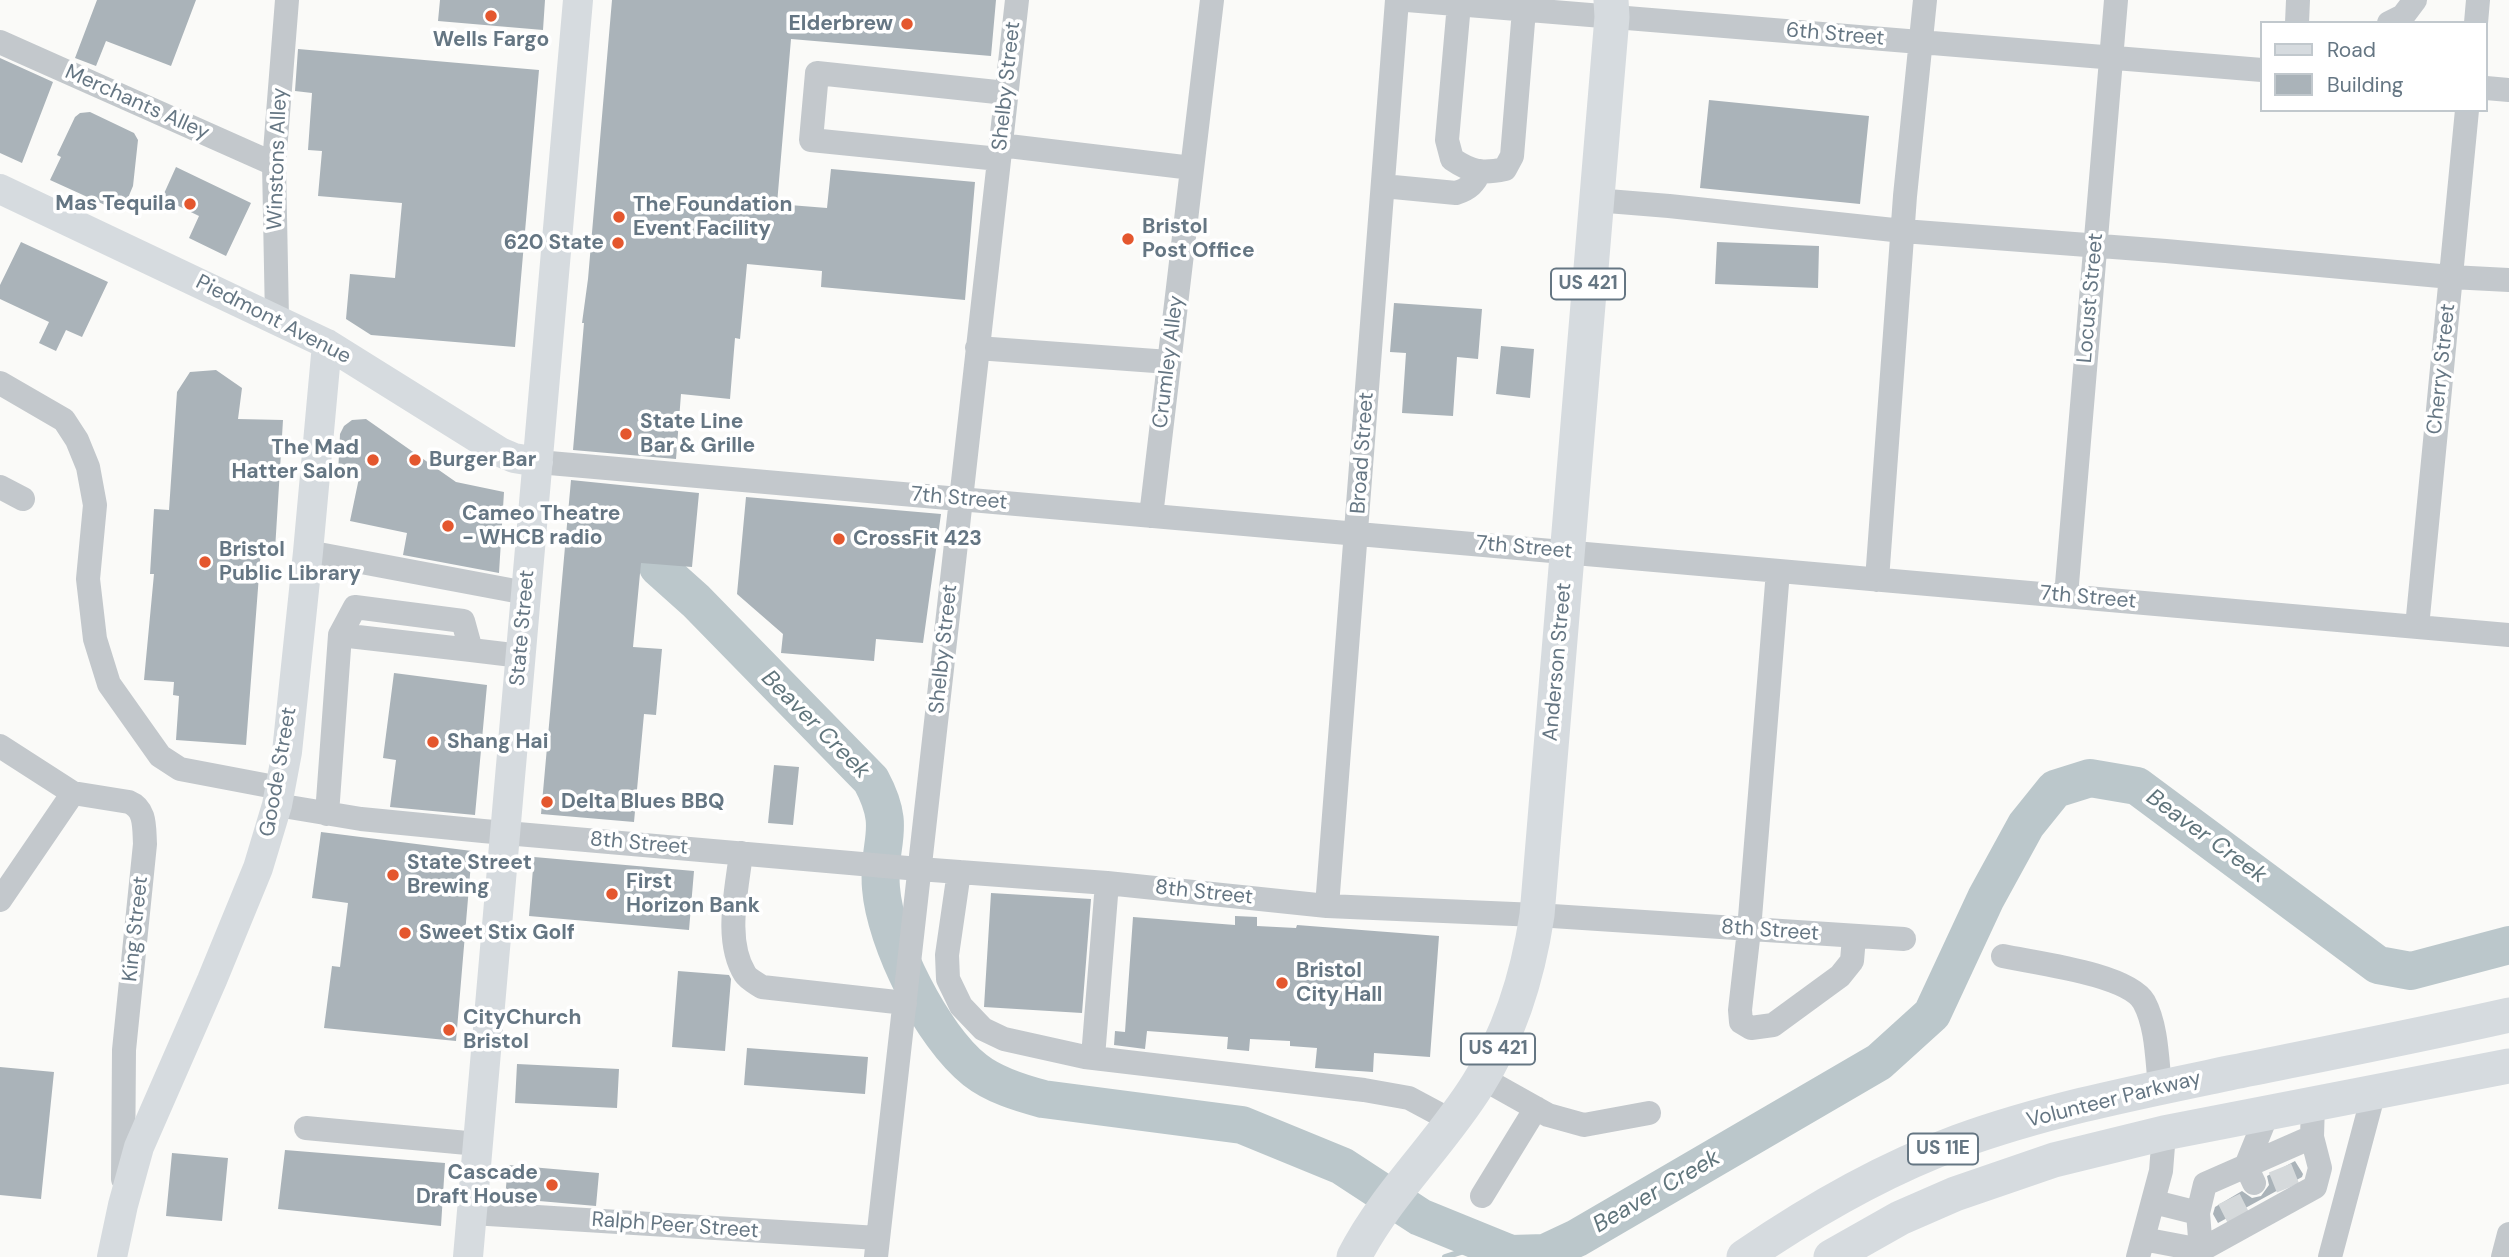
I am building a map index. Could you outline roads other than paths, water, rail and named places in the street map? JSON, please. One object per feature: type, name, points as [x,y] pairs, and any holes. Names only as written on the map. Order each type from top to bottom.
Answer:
[{"type":"highway","name":"Anderson Street","points":[[1354,1257],[1375,1223],[1482,1078],[1507,1032],[1531,952],[1537,915],[1613,6]]},
{"type":"highway","name":"Volunteer Parkway","points":[[1744,1257],[1799,1220],[1889,1172],[1957,1143],[2040,1116],[2160,1087],[2509,1015]]},
{"type":"highway","name":"Volunteer Parkway","points":[[1831,1257],[1900,1218],[1955,1194],[2054,1160],[2164,1133],[2268,1112],[2312,1121],[2374,1091],[2509,1066]]},
{"type":"highway","points":[[2160,1087],[2164,1133]]},
{"type":"main road","name":"State Street","points":[[468,1257],[578,0]]},
{"type":"main road","name":"Piedmont Avenue","points":[[0,189],[327,344],[500,452],[514,458],[538,462]]},
{"type":"main road","name":"Goode Street","points":[[112,1257],[139,1147],[258,868],[278,797],[287,752],[327,344]]},
{"type":"street","name":"Winstons Alley","points":[[277,319],[274,164],[287,0]]},
{"type":"street","name":"Shelby Street","points":[[877,1248],[909,960],[911,868],[961,499],[1017,0]]},
{"type":"street","name":"Crumley Alley","points":[[1151,516],[1212,0]]},
{"type":"street","name":"Broad Street","points":[[1327,906],[1397,0]]},
{"type":"street","name":"6th Street","points":[[1407,0],[1471,3],[1524,10],[1613,6],[1921,42],[2260,70]]},
{"type":"street","points":[[1877,580],[1903,231],[1924,0]]},
{"type":"street","name":"Locust Street","points":[[2066,596],[2116,0]]},
{"type":"street","points":[[2297,21],[2298,0]]},
{"type":"street","points":[[2393,21],[2403,16],[2415,0]]},
{"type":"street","points":[[2476,21],[2478,0]]},
{"type":"street","points":[[1471,3],[1447,140],[1452,159],[1468,170],[1490,172],[1505,169],[1512,156],[1524,10]]},
{"type":"street","name":"Merchants Alley","points":[[0,41],[274,164]]},
{"type":"street","points":[[1006,93],[817,73],[811,140],[1192,168]]},
{"type":"street","points":[[2488,88],[2509,90]]},
{"type":"street","name":"Cherry Street","points":[[2417,627],[2467,112]]},
{"type":"street","points":[[1383,186],[1456,193],[1465,191],[1475,182],[1480,171]]},
{"type":"street","points":[[1595,200],[1903,231],[2509,280]]},
{"type":"street","points":[[977,348],[1169,362]]},
{"type":"street","points":[[0,383],[64,420],[77,440],[88,467],[95,505],[88,579],[95,639],[109,684],[160,756],[180,769],[327,814],[505,833]]},
{"type":"street","name":"7th Street","points":[[538,462],[2509,635]]},
{"type":"street","points":[[0,487],[23,499]]},
{"type":"street","points":[[308,552],[526,593]]},
{"type":"street","points":[[1778,570],[1741,1022],[1751,1028],[1773,1025],[1840,976],[1852,961],[1854,937]]},
{"type":"street","points":[[327,814],[340,635],[355,607],[463,621],[471,650],[521,656]]},
{"type":"street","name":"King Street","points":[[0,746],[74,793],[129,802],[136,805],[143,818],[145,844],[124,1050],[123,1205]]},
{"type":"street","points":[[0,900],[74,793]]},
{"type":"street","name":"8th Street","points":[[505,833],[1107,883],[1327,906],[1537,915],[1904,939]]},
{"type":"street","points":[[741,853],[734,937],[738,959],[746,976],[762,988],[905,1003]]},
{"type":"street","points":[[959,872],[946,966],[948,979],[961,1006],[983,1029],[1004,1039],[1093,1057],[1364,1090],[1409,1098],[1452,1121]]},
{"type":"street","points":[[1093,1057],[1107,883]]},
{"type":"street","points":[[2003,956],[2113,980],[2134,990],[2143,1000],[2149,1015],[2160,1087]]},
{"type":"street","points":[[909,960],[946,966]]},
{"type":"street","points":[[1482,1078],[1548,1115],[1584,1125],[1649,1113]]},
{"type":"street","points":[[2330,1257],[2374,1091]]},
{"type":"street","points":[[1482,1196],[1536,1108]]},
{"type":"street","points":[[2258,1191],[2268,1112]]},
{"type":"street","points":[[2232,1205],[2284,1177],[2315,1187],[2320,1168],[2312,1121]]},
{"type":"street","points":[[2201,1250],[2232,1205],[2284,1177],[2312,1121]]},
{"type":"street","points":[[306,1128],[478,1144]]},
{"type":"street","points":[[2164,1133],[2161,1171],[2140,1248],[2201,1250]]},
{"type":"street","points":[[2201,1250],[2198,1213],[2205,1184],[2232,1205]]},
{"type":"street","points":[[2154,1202],[2198,1213]]},
{"type":"street","name":"Ralph Peer Street","points":[[472,1213],[877,1248]]},
{"type":"street","points":[[2503,1257],[2509,1234]]},
{"type":"waterway","name":"Beaver Creek","points":[[658,567],[696,601],[871,780],[879,797],[885,824],[881,888],[891,934],[913,987],[927,1012],[959,1055],[975,1070],[999,1084],[1043,1099],[1242,1125],[1342,1166],[1420,1217],[1511,1254],[1545,1253],[1577,1238],[1879,1062],[1932,1014],[1986,898],[2026,825],[2055,789],[2090,778],[2137,786],[2378,965],[2411,971],[2509,945]]},
{"type":"waterway","points":[[1445,1257],[1486,1244]]},
{"type":"tunnel","points":[[2280,1168],[2288,1188]]},
{"type":"tunnel","points":[[2229,1199],[2238,1217]]},
{"type":"place","name":"Wells Fargo","points":[[491,16]]},
{"type":"place","name":"Elderbrew","points":[[907,24]]},
{"type":"place","name":"Mas Tequila","points":[[190,204]]},
{"type":"place","name":"The Foundation Event Facility","points":[[619,217]]},
{"type":"place","name":"Bristol Post Office","points":[[1128,239]]},
{"type":"place","name":"620 State","points":[[618,243]]},
{"type":"place","name":"State Line Bar & Grille","points":[[626,434]]},
{"type":"place","name":"The Mad Hatter Salon","points":[[373,460]]},
{"type":"place","name":"Burger Bar","points":[[415,460]]},
{"type":"place","name":"Cameo Theatre - WHCB radio","points":[[448,526]]},
{"type":"place","name":"CrossFit 423","points":[[839,539]]},
{"type":"place","name":"Bristol Public Library","points":[[205,562]]},
{"type":"place","name":"Shang Hai","points":[[433,742]]},
{"type":"place","name":"Delta Blues BBQ","points":[[547,802]]},
{"type":"place","name":"State Street Brewing","points":[[393,875]]},
{"type":"place","name":"First Horizon Bank","points":[[612,894]]},
{"type":"place","name":"Sweet Stix Golf","points":[[405,933]]},
{"type":"place","name":"Bristol City Hall","points":[[1282,983]]},
{"type":"place","name":"CityChurch Bristol","points":[[449,1030]]},
{"type":"place","name":"Cascade Draft House","points":[[552,1185]]}]
